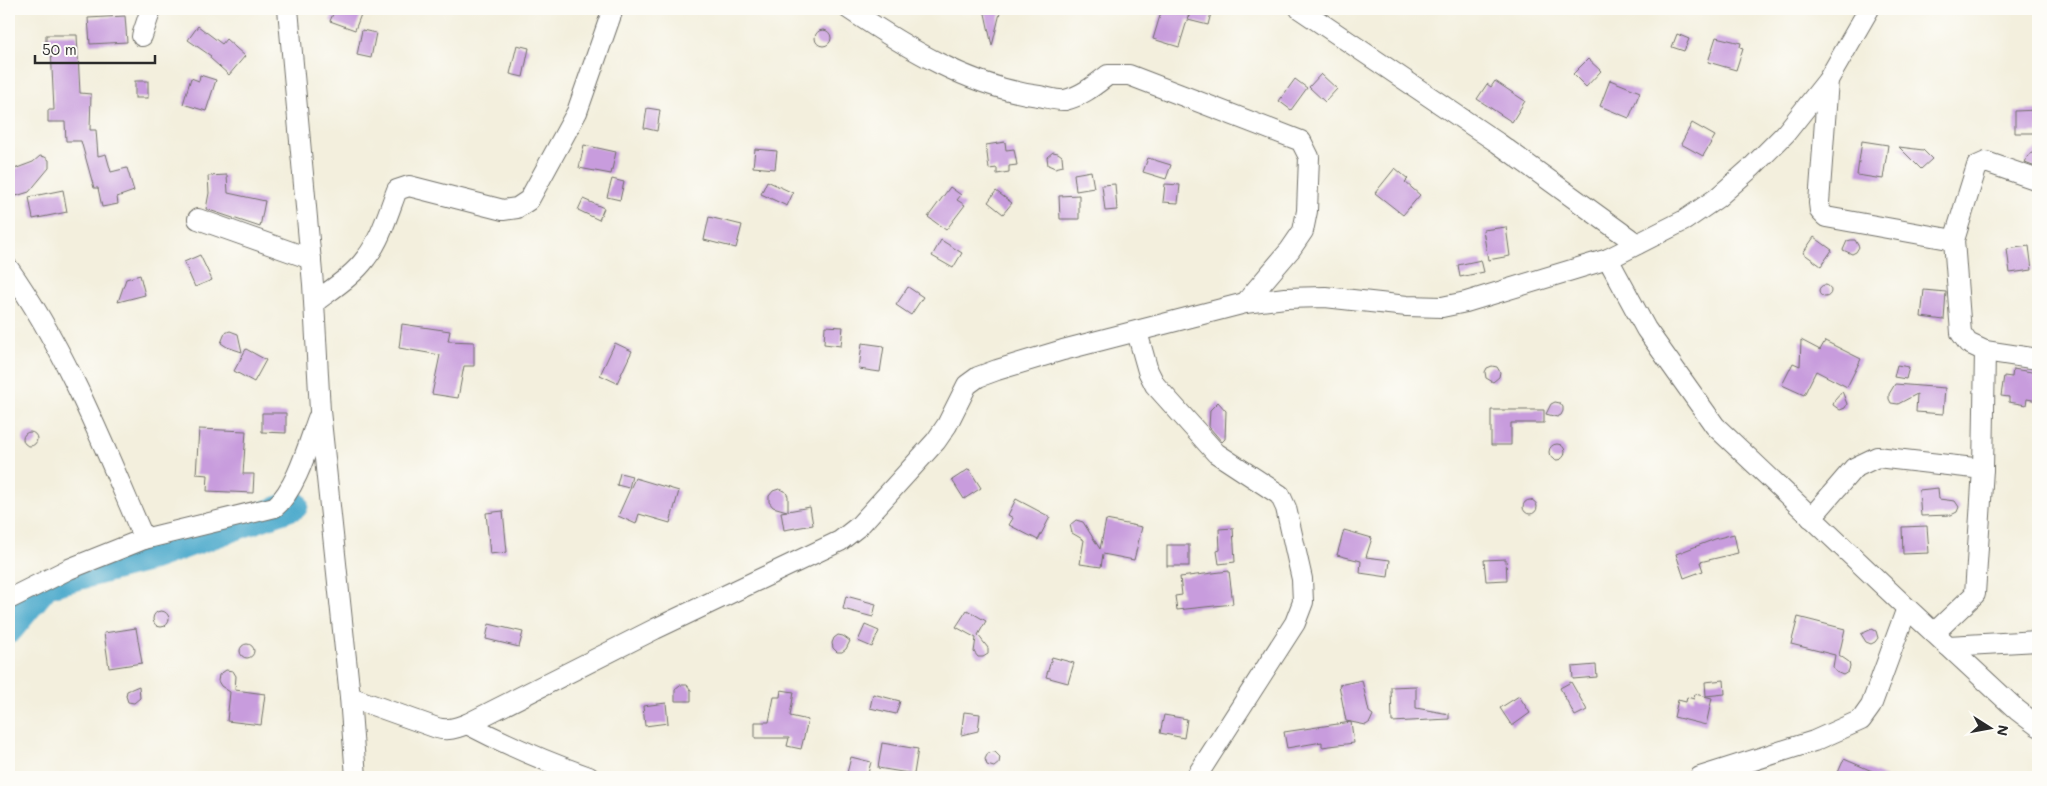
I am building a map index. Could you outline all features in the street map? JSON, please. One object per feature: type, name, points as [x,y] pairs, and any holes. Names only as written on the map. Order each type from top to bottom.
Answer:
[{"type":"street","points":[[142,36],[151,9]]},
{"type":"street","points":[[288,9],[315,302],[320,411],[350,697],[356,777]]},
{"type":"street","points":[[315,302],[343,281],[366,258],[381,231],[398,190],[409,186],[503,210],[517,208],[529,200],[577,112],[613,9]]},
{"type":"street","points":[[848,9],[956,72],[993,86],[1027,95],[1064,100],[1089,90],[1108,74],[1129,75],[1301,141],[1309,157],[1307,211],[1303,232],[1246,303]]},
{"type":"street","points":[[1300,9],[1498,143],[1637,244]]},
{"type":"street","points":[[350,697],[437,728],[446,730],[467,724],[655,629],[840,541],[859,526],[936,441],[947,425],[967,385],[978,377],[1063,350],[1246,303],[1284,298],[1326,297],[1407,306],[1442,307],[1476,300],[1608,259],[1685,220],[1717,198],[1752,167],[1785,134],[1828,80],[1869,9]]},
{"type":"street","points":[[1828,80],[1820,211],[1826,216],[1954,240]]},
{"type":"street","points":[[2038,180],[1986,162],[1977,166],[1954,240],[1961,333],[1968,343],[1985,351],[2038,359]]},
{"type":"street","points":[[198,220],[311,259]]},
{"type":"street","points":[[1608,259],[1646,329],[1715,426],[1941,640],[2017,710],[2038,726]]},
{"type":"street","points":[[9,269],[26,294],[80,391],[144,539]]},
{"type":"street","points":[[1137,332],[1154,385],[1216,453],[1280,495],[1286,508],[1302,579],[1303,602],[1295,622],[1196,777]]},
{"type":"street","points":[[1941,640],[1975,594],[1983,469],[1985,351]]},
{"type":"street","points":[[9,599],[69,569],[144,539],[275,507],[284,499],[294,479],[320,411]]},
{"type":"street","points":[[1810,518],[1854,468],[1877,458],[1983,469]]},
{"type":"street","points":[[1700,777],[1814,741],[1862,720],[1871,706],[1907,608]]},
{"type":"street","points":[[1941,640],[2038,641]]},
{"type":"street","points":[[467,724],[549,763],[589,777]]},
{"type":"building","points":[[335,9],[363,9],[355,30],[330,21]]},
{"type":"building","points":[[984,9],[1001,9],[992,46]]},
{"type":"building","points":[[1162,9],[1189,14],[1179,47],[1153,39]]},
{"type":"building","points":[[1191,9],[1212,9],[1208,25],[1188,20]]},
{"type":"building","points":[[125,16],[127,42],[90,44],[88,18]]},
{"type":"building","points":[[198,26],[222,44],[226,39],[245,56],[229,75],[210,58],[211,56],[188,40]]},
{"type":"building","points":[[362,30],[376,33],[371,58],[357,55]]},
{"type":"building","points":[[823,30],[831,38],[823,46],[815,38]]},
{"type":"building","points":[[1677,34],[1689,39],[1684,51],[1672,47]]},
{"type":"building","points":[[46,35],[77,35],[80,93],[91,94],[90,130],[96,130],[98,156],[106,154],[111,172],[127,168],[134,191],[117,197],[118,204],[102,207],[98,188],[94,188],[81,141],[66,141],[65,122],[48,122],[48,110],[54,110],[51,48],[46,48]]},
{"type":"building","points":[[1716,37],[1741,43],[1740,47],[1743,48],[1736,70],[1708,62]]},
{"type":"building","points":[[517,45],[529,48],[523,77],[510,74]]},
{"type":"building","points":[[1588,59],[1601,71],[1586,87],[1573,74]]},
{"type":"building","points":[[1321,74],[1337,89],[1325,102],[1309,87]]},
{"type":"building","points":[[200,75],[216,80],[206,111],[183,104],[191,78],[199,81]]},
{"type":"building","points":[[1295,79],[1307,88],[1291,110],[1279,101]]},
{"type":"building","points":[[1610,80],[1640,92],[1629,118],[1600,106]]},
{"type":"building","points":[[135,81],[148,81],[148,98],[135,98]]},
{"type":"building","points":[[1495,81],[1525,101],[1512,122],[1477,99],[1487,84],[1491,87]]},
{"type":"building","points":[[647,108],[660,110],[657,131],[644,128]]},
{"type":"building","points":[[2038,110],[2038,133],[2015,133],[2015,111]]},
{"type":"building","points":[[1692,123],[1715,136],[1703,156],[1681,144]]},
{"type":"building","points":[[1862,141],[1888,145],[1883,179],[1857,175]]},
{"type":"building","points":[[1005,142],[1006,150],[1014,149],[1017,165],[1009,166],[1009,172],[997,174],[997,168],[989,169],[986,145]]},
{"type":"building","points":[[584,145],[616,152],[611,174],[579,168]]},
{"type":"building","points":[[1899,147],[1923,150],[1932,159],[1921,169]]},
{"type":"building","points":[[2038,148],[2038,168],[2025,163],[2027,157]]},
{"type":"building","points":[[755,149],[777,151],[775,169],[753,167]]},
{"type":"building","points":[[1053,152],[1062,156],[1063,166],[1055,168],[1048,165],[1047,157]]},
{"type":"building","points":[[40,156],[49,160],[49,168],[29,192],[16,196],[14,190],[9,191],[9,171],[33,162]]},
{"type":"building","points":[[1148,158],[1171,165],[1166,179],[1143,172]]},
{"type":"building","points":[[1395,168],[1408,179],[1405,182],[1420,195],[1403,215],[1375,193]]},
{"type":"building","points":[[1091,171],[1094,188],[1076,191],[1074,174]]},
{"type":"building","points":[[227,175],[228,193],[265,201],[260,227],[206,209],[209,193],[208,176]]},
{"type":"building","points":[[612,179],[624,182],[620,200],[607,197]]},
{"type":"building","points":[[767,181],[793,193],[787,206],[761,194]]},
{"type":"building","points":[[1115,184],[1117,210],[1105,211],[1102,185]]},
{"type":"building","points":[[1165,184],[1180,185],[1178,203],[1163,202]]},
{"type":"building","points":[[950,187],[961,195],[957,200],[965,205],[946,230],[928,217]]},
{"type":"building","points":[[63,190],[67,212],[33,219],[29,197]]},
{"type":"building","points":[[996,191],[1012,203],[1003,214],[988,202]]},
{"type":"building","points":[[1079,195],[1079,219],[1060,219],[1059,196]]},
{"type":"building","points":[[583,199],[604,208],[599,220],[578,210]]},
{"type":"building","points":[[709,217],[742,225],[736,248],[704,240]]},
{"type":"building","points":[[1506,227],[1510,256],[1488,260],[1483,230]]},
{"type":"building","points":[[1814,237],[1832,250],[1821,266],[1803,253]]},
{"type":"building","points":[[941,240],[962,253],[953,268],[932,256]]},
{"type":"building","points":[[1855,240],[1859,247],[1852,254],[1843,250],[1847,241]]},
{"type":"building","points":[[2029,246],[2032,270],[2010,273],[2007,249]]},
{"type":"building","points":[[200,255],[212,280],[195,287],[184,262]]},
{"type":"building","points":[[1481,260],[1484,272],[1460,277],[1458,265]]},
{"type":"building","points":[[140,275],[145,295],[118,302],[126,279]]},
{"type":"building","points":[[1827,285],[1830,286],[1830,296],[1823,297],[1820,296],[1819,289],[1820,286]]},
{"type":"building","points":[[908,287],[923,297],[911,315],[896,305]]},
{"type":"building","points":[[1924,290],[1946,292],[1944,320],[1921,317]]},
{"type":"building","points":[[402,324],[450,331],[448,341],[474,342],[474,366],[464,366],[458,398],[432,394],[440,355],[399,348]]},
{"type":"building","points":[[825,326],[843,327],[841,346],[824,344]]},
{"type":"building","points":[[230,331],[238,334],[242,352],[221,343],[225,333]]},
{"type":"building","points":[[1801,340],[1820,350],[1825,341],[1861,359],[1847,387],[1816,371],[1804,395],[1782,385],[1793,363],[1800,366]]},
{"type":"building","points":[[615,343],[632,351],[617,383],[600,375]]},
{"type":"building","points":[[862,343],[884,346],[880,372],[859,369]]},
{"type":"building","points":[[246,349],[266,360],[254,382],[234,371]]},
{"type":"building","points":[[1897,365],[1909,367],[1906,379],[1894,377]]},
{"type":"building","points":[[1497,367],[1500,372],[1499,377],[1493,382],[1486,378],[1485,372],[1487,368]]},
{"type":"building","points":[[2013,369],[2038,373],[2038,401],[2027,399],[2026,405],[2009,402],[2009,397],[2001,396],[2004,376],[2012,377]]},
{"type":"building","points":[[1895,384],[1945,388],[1943,414],[1916,412],[1917,394],[1898,404],[1891,403],[1889,394]]},
{"type":"building","points":[[1842,391],[1847,404],[1845,408],[1840,410],[1833,405],[1835,399]]},
{"type":"building","points":[[1218,402],[1226,411],[1225,439],[1222,442],[1209,427],[1210,410]]},
{"type":"building","points":[[1555,402],[1560,403],[1563,407],[1561,415],[1557,417],[1546,414],[1551,404]]},
{"type":"building","points":[[1491,410],[1544,410],[1544,423],[1511,423],[1511,445],[1491,445]]},
{"type":"building","points":[[262,413],[286,413],[286,433],[262,432]]},
{"type":"building","points":[[199,429],[246,431],[243,474],[254,474],[253,493],[207,491],[208,475],[196,474]]},
{"type":"building","points":[[27,432],[33,432],[37,439],[33,446],[27,446],[23,442],[23,436]]},
{"type":"building","points":[[1557,444],[1565,452],[1557,460],[1549,452]]},
{"type":"building","points":[[969,469],[981,488],[964,499],[952,480]]},
{"type":"building","points":[[620,473],[632,476],[629,488],[617,485]]},
{"type":"building","points":[[635,478],[679,491],[670,523],[639,514],[636,524],[618,516]]},
{"type":"building","points":[[1938,488],[1939,499],[1955,501],[1959,507],[1957,512],[1951,515],[1921,516],[1919,490]]},
{"type":"building","points":[[779,489],[785,491],[788,496],[788,511],[810,507],[813,525],[784,530],[781,512],[787,511],[773,507],[769,502],[769,496],[773,491]]},
{"type":"building","points":[[1016,499],[1050,517],[1038,540],[1009,525],[1013,518],[1008,515]]},
{"type":"building","points":[[1530,500],[1535,502],[1537,507],[1535,512],[1530,514],[1525,512],[1523,507],[1525,502]]},
{"type":"building","points":[[503,511],[507,552],[490,554],[486,513]]},
{"type":"building","points":[[1076,520],[1083,522],[1100,549],[1106,520],[1142,527],[1134,560],[1103,554],[1101,567],[1080,564],[1084,540],[1072,533],[1070,525]]},
{"type":"building","points":[[1927,526],[1929,553],[1903,554],[1902,527]]},
{"type":"building","points":[[1233,528],[1235,562],[1219,564],[1217,551],[1220,550],[1219,529]]},
{"type":"building","points":[[1344,530],[1372,538],[1366,557],[1390,560],[1388,577],[1360,573],[1361,561],[1337,555]]},
{"type":"building","points":[[1734,534],[1738,553],[1700,562],[1703,571],[1684,578],[1676,554]]},
{"type":"building","points":[[1167,545],[1189,545],[1189,566],[1167,566]]},
{"type":"building","points":[[1506,559],[1507,580],[1486,581],[1484,560]]},
{"type":"building","points":[[1229,571],[1233,604],[1177,610],[1175,596],[1182,595],[1180,577]]},
{"type":"building","points":[[846,596],[876,604],[873,617],[843,609]]},
{"type":"building","points":[[967,610],[986,621],[978,635],[988,648],[988,654],[983,657],[978,657],[974,652],[976,638],[956,627]]},
{"type":"building","points":[[158,611],[164,611],[169,616],[167,625],[158,627],[153,622],[153,616]]},
{"type":"building","points":[[1798,617],[1845,629],[1839,655],[1849,662],[1848,672],[1843,675],[1836,672],[1833,667],[1835,655],[1791,644]]},
{"type":"building","points":[[489,624],[523,632],[519,647],[486,639]]},
{"type":"building","points":[[865,625],[879,631],[872,647],[858,641]]},
{"type":"building","points":[[136,628],[142,663],[109,668],[104,633]]},
{"type":"building","points":[[1872,629],[1876,631],[1878,638],[1871,644],[1866,642],[1861,634]]},
{"type":"building","points":[[838,635],[850,641],[842,652],[837,652],[833,648],[832,643]]},
{"type":"building","points":[[244,644],[250,644],[254,651],[250,658],[244,658],[240,654],[240,648]]},
{"type":"building","points":[[1052,657],[1074,663],[1068,683],[1046,677]]},
{"type":"building","points":[[1596,665],[1597,677],[1573,679],[1572,667]]},
{"type":"building","points":[[226,670],[233,671],[236,676],[235,690],[265,694],[261,725],[227,721],[230,692],[221,686],[218,681],[219,675]]},
{"type":"building","points":[[1362,680],[1369,712],[1373,715],[1370,722],[1366,725],[1346,721],[1339,685]]},
{"type":"building","points":[[1724,680],[1725,694],[1706,696],[1705,682]]},
{"type":"building","points":[[1571,682],[1587,710],[1575,716],[1560,688]]},
{"type":"building","points":[[680,685],[687,685],[691,690],[691,701],[675,701],[675,689]]},
{"type":"building","points":[[139,686],[140,698],[134,703],[128,702],[127,691]]},
{"type":"building","points":[[1416,686],[1416,708],[1449,714],[1449,719],[1392,722],[1391,687]]},
{"type":"building","points":[[781,690],[794,692],[790,716],[808,720],[801,749],[787,746],[789,738],[755,738],[755,722],[769,722],[774,697],[780,697]]},
{"type":"building","points":[[873,694],[900,701],[896,714],[870,708]]},
{"type":"building","points":[[1695,694],[1712,698],[1706,725],[1674,717],[1678,700],[1686,702],[1687,697],[1694,699]]},
{"type":"building","points":[[1519,696],[1530,713],[1512,726],[1500,708]]},
{"type":"building","points":[[666,703],[668,723],[645,726],[643,706]]},
{"type":"building","points":[[964,712],[980,714],[978,731],[961,735]]},
{"type":"building","points":[[1164,715],[1187,719],[1184,738],[1160,733]]},
{"type":"building","points":[[1351,722],[1354,743],[1322,747],[1322,742],[1287,748],[1284,732]]},
{"type":"building","points":[[882,743],[918,749],[914,774],[878,768]]},
{"type":"building","points":[[995,752],[1000,757],[999,763],[994,767],[987,765],[985,759],[988,753]]},
{"type":"building","points":[[851,757],[871,762],[867,777],[846,777]]},
{"type":"building","points":[[1844,759],[1886,777],[1836,777]]},
{"type":"waterway","points":[[9,629],[46,584],[143,559],[294,505]]}]
